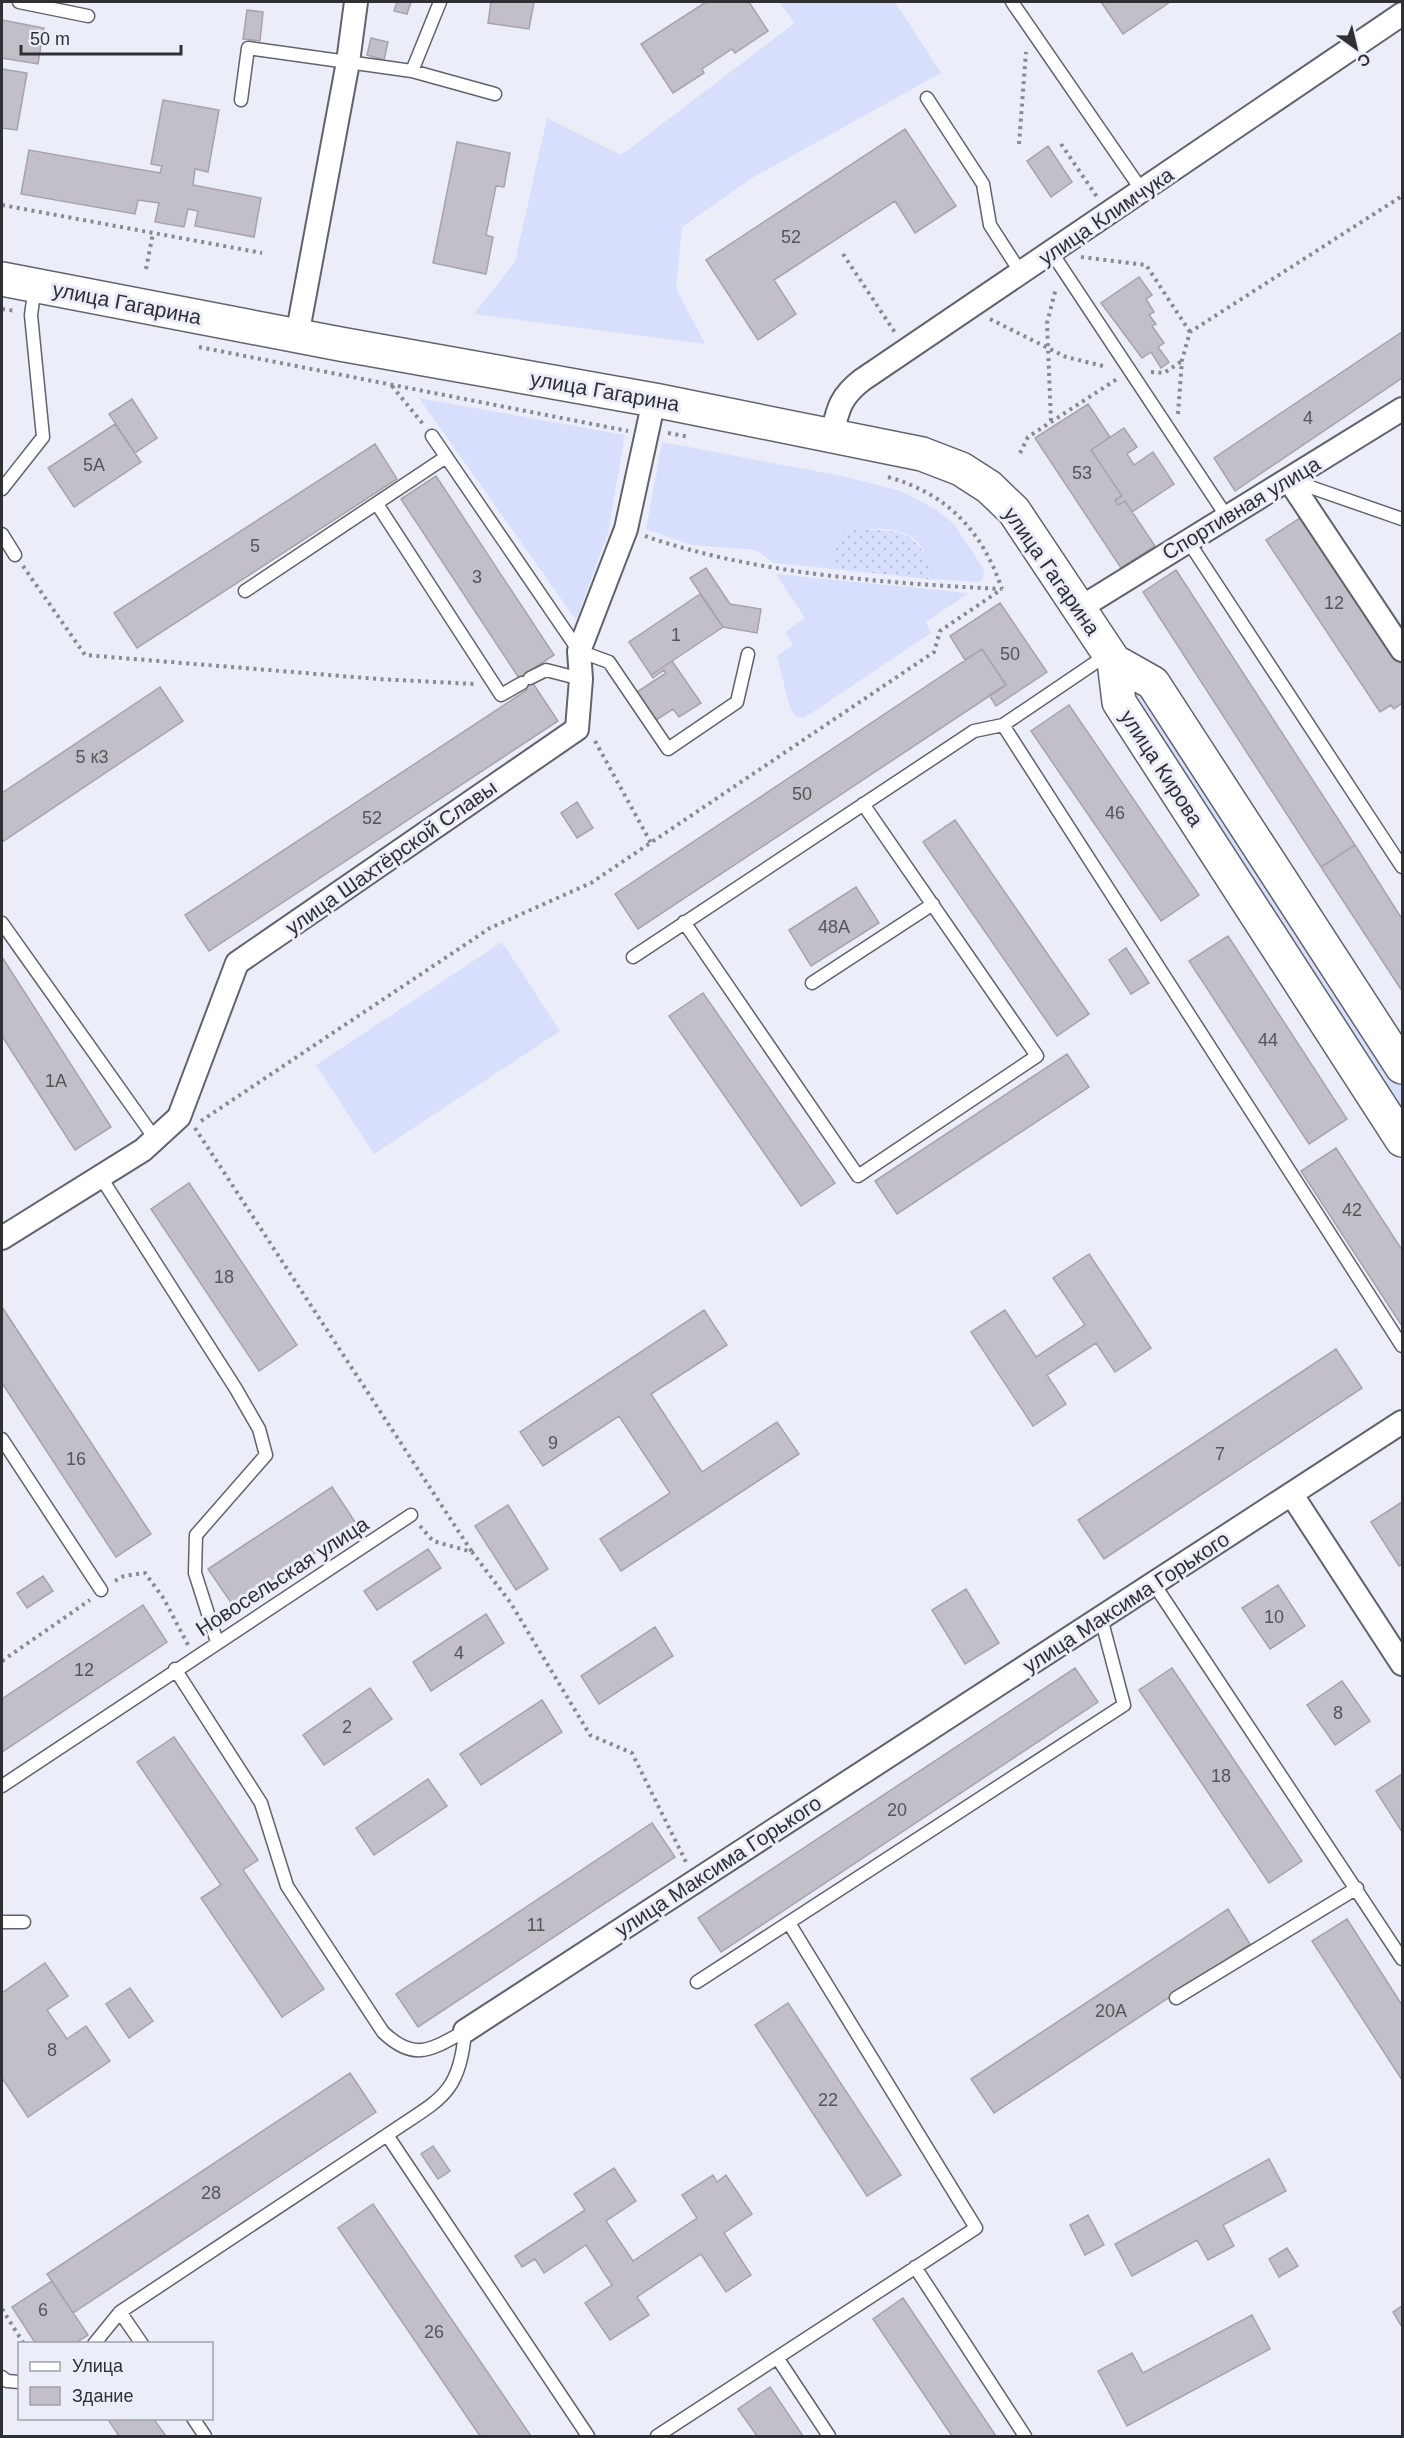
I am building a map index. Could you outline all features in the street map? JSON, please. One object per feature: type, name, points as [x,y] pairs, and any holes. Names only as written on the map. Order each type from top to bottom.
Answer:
[{"type":"main road","name":"улица Гагарина","points":[[2,279],[33,300],[297,336],[654,399],[922,454],[961,469],[989,487],[1014,512],[1112,657]]},
{"type":"main road","name":"улица Кирова","points":[[1112,657],[1153,683],[1402,1067]]},
{"type":"main road","name":"улица Кирова","points":[[1112,657],[1119,702],[1402,1140]]},
{"type":"street","points":[[297,336],[316,196],[348,62],[356,2]]},
{"type":"street","name":"улица Климчука","points":[[832,434],[840,404],[847,392],[1402,14]]},
{"type":"street","points":[[577,729],[581,679],[579,651],[626,529],[654,399]]},
{"type":"street","name":"Спортивная улица","points":[[1080,608],[1402,409]]},
{"type":"street","points":[[1289,480],[1402,650]]},
{"type":"street","name":"улица Шахтёрской Славы","points":[[2,1238],[156,1140],[179,1117],[237,963],[577,729]]},
{"type":"street","name":"улица Максима Горького","points":[[465,2031],[1402,1422]]},
{"type":"street","points":[[1292,1495],[1402,1664]]},
{"type":"lane","points":[[19,2],[88,16]]},
{"type":"lane","points":[[412,71],[440,2]]},
{"type":"lane","points":[[1012,2],[1143,192]]},
{"type":"lane","points":[[241,100],[248,48],[412,71],[495,94]]},
{"type":"lane","points":[[927,98],[983,184],[990,225],[1021,273]]},
{"type":"lane","points":[[1052,253],[1227,517]]},
{"type":"lane","points":[[2,489],[43,437],[33,300]]},
{"type":"lane","points":[[432,436],[579,651],[609,662],[668,749],[737,702],[748,654]]},
{"type":"lane","points":[[244,591],[446,457]]},
{"type":"lane","points":[[1289,480],[1402,519]]},
{"type":"lane","points":[[377,504],[501,695],[546,670],[581,679]]},
{"type":"lane","points":[[2,534],[15,555]]},
{"type":"lane","points":[[1188,541],[1402,867]]},
{"type":"lane","points":[[633,957],[974,731],[1003,725],[1112,657]]},
{"type":"lane","points":[[1003,725],[1402,1346]]},
{"type":"lane","points":[[684,922],[858,1176],[1037,1056],[863,804]]},
{"type":"lane","points":[[812,983],[933,904]]},
{"type":"lane","points":[[2,923],[156,1140]]},
{"type":"lane","points":[[100,1176],[236,1389],[259,1429],[266,1455],[196,1535],[195,1573],[218,1642]]},
{"type":"lane","points":[[2,1439],[101,1590]]},
{"type":"lane","name":"Новосельская улица","points":[[2,1786],[194,1656],[411,1515]]},
{"type":"lane","points":[[1154,1584],[1402,1959]]},
{"type":"lane","points":[[698,1982],[1124,1704],[1101,1618]]},
{"type":"lane","name":"улица Максима Горького","points":[[175,1669],[261,1803],[287,1886],[383,2032],[398,2047],[415,2051],[436,2047],[465,2031]]},
{"type":"lane","points":[[1176,1998],[1357,1888]]},
{"type":"lane","points":[[2,1922],[24,1922]]},
{"type":"lane","points":[[657,2436],[778,2360],[976,2228],[789,1923]]},
{"type":"lane","points":[[95,2342],[120,2312],[446,2094],[460,2072],[465,2031]]},
{"type":"lane","points":[[387,2135],[588,2436]]},
{"type":"lane","points":[[915,2267],[1025,2436]]},
{"type":"lane","points":[[120,2312],[141,2342]]},
{"type":"lane","points":[[778,2360],[829,2436]]},
{"type":"lane","points":[[2,2377],[7,2381],[18,2382]]},
{"type":"lane","points":[[194,2420],[205,2436]]},
{"type":"path","points":[[1019,144],[1029,27]]},
{"type":"path","points":[[1061,144],[1109,215]]},
{"type":"path","points":[[1176,439],[1182,360],[1191,332],[1402,196]]},
{"type":"path","points":[[2,205],[262,253]]},
{"type":"path","points":[[146,269],[153,233]]},
{"type":"path","points":[[1051,422],[1047,324],[1056,287],[1052,253],[1146,265],[1191,332]]},
{"type":"path","points":[[843,254],[907,349]]},
{"type":"path","points":[[2,309],[33,300]]},
{"type":"path","points":[[967,309],[1066,357],[1130,370],[1164,373],[1182,360]]},
{"type":"path","points":[[194,346],[646,434],[668,433],[691,437]]},
{"type":"path","points":[[1020,453],[1028,437],[1130,370]]},
{"type":"path","points":[[391,385],[432,436]]},
{"type":"path","points":[[885,476],[904,481],[941,500],[960,516],[993,564],[1002,589]]},
{"type":"path","points":[[626,529],[688,551],[776,568],[1002,589]]},
{"type":"path","points":[[15,555],[85,655],[378,679],[494,684]]},
{"type":"path","points":[[156,1140],[169,1143],[490,928],[591,883],[934,652],[940,631],[1002,589]]},
{"type":"path","points":[[577,729],[590,732],[651,843]]},
{"type":"path","points":[[193,1126],[472,1552],[510,1602],[590,1735],[632,1753],[695,1881]]},
{"type":"path","points":[[411,1515],[433,1541],[472,1552]]},
{"type":"path","points":[[2,1661],[81,1608],[101,1590],[124,1576],[145,1573],[164,1599],[194,1656]]},
{"type":"path","points":[[2,2309],[23,2342]]},
{"type":"shaded area","points":[[779,2],[895,2],[941,73],[752,178],[682,227],[676,288],[705,344],[474,314],[515,262],[547,118],[621,155],[795,23]]},
{"type":"shaded area","points":[[419,398],[625,435],[608,533],[576,620]]},
{"type":"shaded area","points":[[662,442],[842,476],[901,491],[935,509],[953,523],[984,569],[983,579],[978,582],[928,579],[930,561],[918,543],[905,534],[886,529],[838,533],[834,569],[774,563],[756,550],[692,545],[646,529]]},
{"type":"shaded area","points":[[861,529],[894,531],[902,533],[915,542],[930,561],[928,579],[834,569],[838,533]]},
{"type":"shaded area","points":[[776,574],[969,593],[926,622],[931,633],[804,718],[795,716],[789,705],[777,656],[793,645],[785,632],[805,618]]},
{"type":"shaded area","points":[[1142,684],[1402,1085],[1402,1117],[1127,694]]},
{"type":"shaded area","points":[[502,942],[560,1031],[374,1154],[316,1065]]},
{"type":"building","points":[[397,2],[411,2],[407,14],[394,11]]},
{"type":"building","points":[[491,2],[534,2],[529,29],[488,23]]},
{"type":"building","points":[[706,2],[749,2],[768,31],[735,53],[732,49],[702,69],[704,73],[673,93],[641,44]]},
{"type":"building","points":[[1101,2],[1170,2],[1123,34]]},
{"type":"building","points":[[247,10],[263,12],[260,41],[243,39]]},
{"type":"building","points":[[2,20],[44,28],[38,64],[2,58]]},
{"type":"building","points":[[371,38],[388,42],[384,60],[367,55]]},
{"type":"building","points":[[2,69],[27,73],[17,130],[2,128]]},
{"type":"building","points":[[163,100],[219,110],[208,172],[195,169],[193,185],[261,198],[254,237],[195,226],[198,211],[188,209],[184,227],[155,222],[159,203],[138,200],[135,214],[21,194],[29,150],[160,173],[162,166],[151,164]]},
{"type":"building","points":[[905,129],[956,206],[915,233],[895,201],[774,280],[796,314],[758,340],[706,260]]},
{"type":"building","points":[[457,142],[510,153],[504,187],[496,186],[486,235],[493,237],[486,274],[433,263]]},
{"type":"building","points":[[1048,146],[1072,182],[1051,197],[1027,161]]},
{"type":"building","points":[[1139,277],[1152,295],[1146,299],[1154,312],[1149,315],[1156,324],[1152,326],[1164,343],[1158,347],[1169,362],[1161,368],[1151,352],[1142,358],[1101,303]]},
{"type":"building","points":[[1402,332],[1402,378],[1235,491],[1214,458]]},
{"type":"building","points":[[132,399],[157,438],[135,453],[109,414]]},
{"type":"building","points":[[1088,404],[1110,437],[1091,450],[1122,496],[1115,500],[1118,505],[1125,501],[1155,546],[1121,568],[1035,438]]},
{"type":"building","points":[[115,424],[141,462],[74,507],[48,468]]},
{"type":"building","points":[[1124,428],[1137,447],[1127,454],[1134,465],[1153,452],[1174,484],[1132,512],[1125,501],[1118,505],[1115,500],[1122,496],[1091,450]]},
{"type":"building","points":[[375,444],[397,479],[137,648],[114,613]]},
{"type":"building","points":[[436,476],[554,655],[519,678],[401,499]]},
{"type":"building","points":[[1303,516],[1402,665],[1402,703],[1394,709],[1391,705],[1380,712],[1266,540]]},
{"type":"building","points":[[706,568],[730,604],[761,609],[757,633],[723,627],[690,578]]},
{"type":"building","points":[[1176,570],[1355,845],[1321,867],[1143,592]]},
{"type":"building","points":[[700,594],[723,627],[651,675],[629,642]]},
{"type":"building","points":[[1000,603],[1047,672],[996,706],[989,695],[1006,685],[982,649],[965,660],[950,636]]},
{"type":"building","points":[[982,649],[1006,685],[638,929],[615,894]]},
{"type":"building","points":[[672,661],[701,703],[679,717],[673,709],[656,720],[637,692],[666,673],[664,670],[653,678],[651,675]]},
{"type":"building","points":[[526,673],[558,721],[209,951],[185,915],[527,690],[519,678]]},
{"type":"building","points":[[160,687],[183,721],[2,842],[2,793]]},
{"type":"building","points":[[1069,705],[1199,895],[1161,921],[1031,731]]},
{"type":"building","points":[[577,802],[593,828],[577,838],[561,813]]},
{"type":"building","points":[[955,820],[1089,1014],[1057,1036],[923,842]]},
{"type":"building","points":[[1355,845],[1402,919],[1402,991],[1321,867]]},
{"type":"building","points":[[856,887],[879,923],[811,966],[789,930]]},
{"type":"building","points":[[1228,936],[1347,1119],[1309,1144],[1189,961]]},
{"type":"building","points":[[1126,948],[1149,983],[1131,994],[1109,960]]},
{"type":"building","points":[[2,957],[111,1127],[75,1150],[2,1036]]},
{"type":"building","points":[[703,993],[835,1183],[801,1206],[669,1016]]},
{"type":"building","points":[[1067,1054],[1089,1087],[897,1214],[875,1181]]},
{"type":"building","points":[[1336,1148],[1402,1250],[1402,1326],[1301,1171]]},
{"type":"building","points":[[189,1183],[297,1345],[259,1371],[151,1209]]},
{"type":"building","points":[[1089,1254],[1151,1348],[1115,1372],[1096,1343],[1047,1375],[1066,1404],[1033,1426],[971,1332],[1005,1310],[1036,1357],[1085,1325],[1053,1278]]},
{"type":"building","points":[[2,1307],[151,1534],[116,1557],[2,1383]]},
{"type":"building","points":[[704,1310],[727,1345],[651,1394],[702,1472],[777,1422],[799,1454],[621,1571],[600,1539],[670,1493],[619,1416],[543,1466],[520,1432]]},
{"type":"building","points":[[1336,1349],[1362,1388],[1104,1559],[1078,1520]]},
{"type":"building","points":[[332,1487],[357,1525],[234,1607],[208,1569]]},
{"type":"building","points":[[1402,1502],[1402,1564],[1399,1566],[1371,1522]]},
{"type":"building","points":[[508,1505],[548,1569],[516,1590],[475,1526]]},
{"type":"building","points":[[428,1549],[441,1568],[377,1610],[364,1591]]},
{"type":"building","points":[[43,1576],[53,1591],[27,1608],[17,1593]]},
{"type":"building","points":[[1278,1585],[1305,1626],[1270,1649],[1242,1608]]},
{"type":"building","points":[[966,1589],[999,1643],[965,1664],[932,1610]]},
{"type":"building","points":[[143,1605],[167,1642],[2,1752],[2,1699]]},
{"type":"building","points":[[486,1614],[504,1643],[431,1691],[413,1662]]},
{"type":"building","points":[[655,1627],[673,1656],[599,1704],[581,1676]]},
{"type":"building","points":[[1075,1668],[1098,1702],[721,1952],[698,1918]]},
{"type":"building","points":[[1172,1668],[1302,1861],[1269,1883],[1139,1690]]},
{"type":"building","points":[[1342,1681],[1370,1721],[1335,1745],[1307,1705]]},
{"type":"building","points":[[370,1688],[392,1719],[324,1765],[303,1735]]},
{"type":"building","points":[[542,1700],[562,1732],[481,1785],[460,1754]]},
{"type":"building","points":[[174,1737],[258,1860],[243,1870],[324,1989],[282,2017],[201,1898],[221,1885],[137,1762]]},
{"type":"building","points":[[1402,1774],[1402,1832],[1376,1791]]},
{"type":"building","points":[[428,1779],[447,1806],[374,1855],[356,1828]]},
{"type":"building","points":[[652,1823],[675,1857],[418,2027],[396,1994]]},
{"type":"building","points":[[1228,1909],[1250,1944],[994,2113],[971,2079]]},
{"type":"building","points":[[1347,1919],[1402,2005],[1402,2080],[1312,1941]]},
{"type":"building","points":[[45,1963],[68,1996],[47,2010],[67,2039],[86,2026],[110,2061],[28,2117],[2,2078],[2,1993]]},
{"type":"building","points":[[130,1988],[153,2021],[129,2038],[106,2004]]},
{"type":"building","points":[[788,2003],[901,2175],[867,2196],[755,2025]]},
{"type":"building","points":[[350,2073],[376,2112],[73,2313],[47,2274]]},
{"type":"building","points":[[433,2146],[450,2171],[438,2179],[421,2154]]},
{"type":"building","points":[[1269,2159],[1286,2191],[1223,2225],[1234,2246],[1208,2260],[1197,2240],[1132,2276],[1115,2244]]},
{"type":"building","points":[[614,2168],[636,2201],[606,2221],[633,2261],[697,2218],[682,2195],[713,2175],[717,2182],[726,2175],[752,2214],[724,2233],[751,2275],[726,2292],[701,2254],[637,2297],[649,2315],[610,2340],[585,2303],[612,2285],[586,2245],[544,2273],[535,2259],[522,2267],[515,2256],[585,2210],[574,2194]]},
{"type":"building","points":[[373,2204],[531,2436],[480,2436],[338,2228]]},
{"type":"building","points":[[1088,2215],[1104,2245],[1085,2255],[1070,2225]]},
{"type":"building","points":[[1287,2248],[1298,2266],[1279,2277],[1269,2259]]},
{"type":"building","points":[[52,2281],[88,2335],[77,2342],[35,2342],[12,2307]]},
{"type":"building","points":[[903,2298],[996,2436],[952,2436],[873,2319]]},
{"type":"building","points":[[1402,2306],[1402,2327],[1393,2312]]},
{"type":"building","points":[[1252,2315],[1270,2349],[1127,2426],[1098,2371],[1132,2353],[1143,2373]]},
{"type":"building","points":[[770,2387],[803,2436],[757,2436],[738,2409]]},
{"type":"building","points":[[108,2420],[154,2420],[166,2436],[119,2436]]}]
